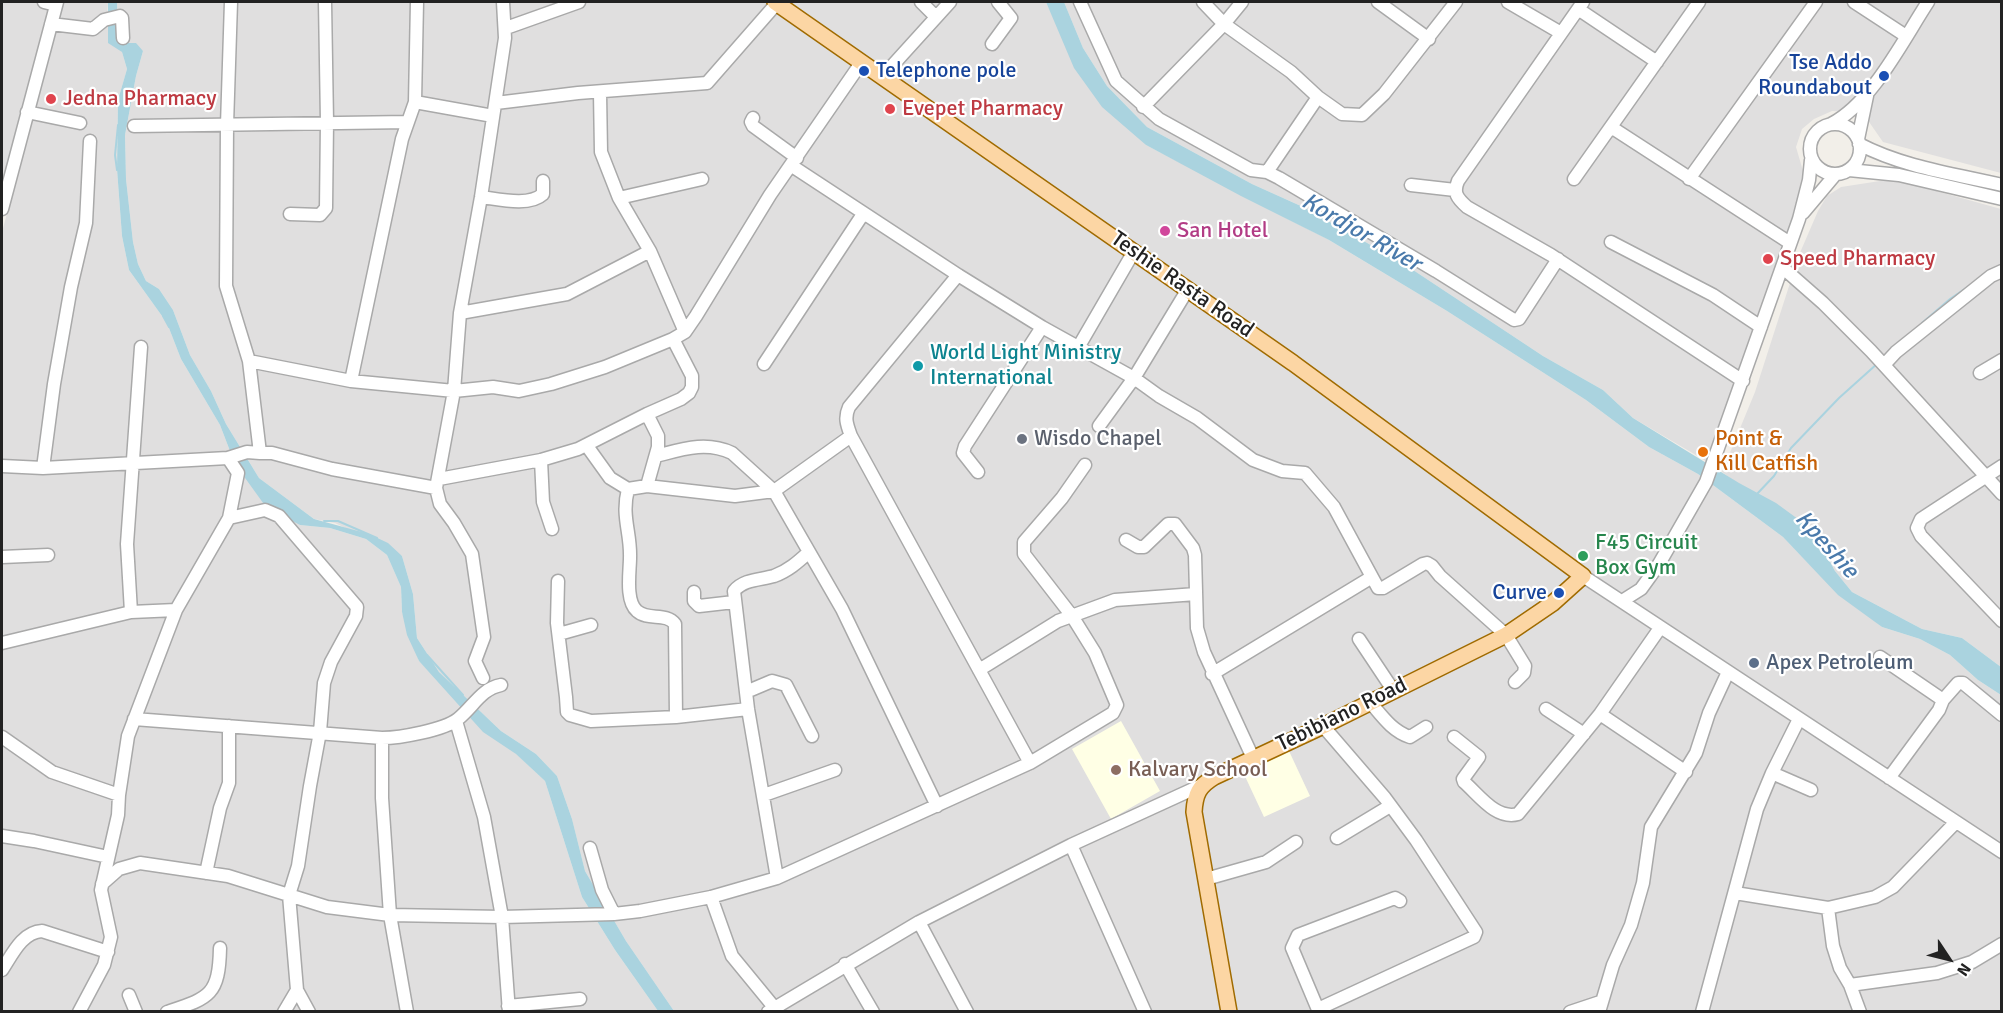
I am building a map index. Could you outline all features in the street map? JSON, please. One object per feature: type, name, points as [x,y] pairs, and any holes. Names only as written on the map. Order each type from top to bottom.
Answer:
[{"type":"main road","name":"Teshie Rasta Road","points":[[776,2],[1293,363],[1583,576]]},
{"type":"main road","name":"Tebibiano Road","points":[[1202,785],[1506,635],[1553,603],[1583,576]]},
{"type":"main road","points":[[1202,785],[1194,812],[1229,1011]]},
{"type":"street","points":[[231,2],[227,125],[226,286],[249,362],[260,453]]},
{"type":"street","points":[[290,214],[320,215],[325,211],[327,122],[325,2]]},
{"type":"street","points":[[351,381],[375,260],[408,122],[415,102],[417,2]]},
{"type":"street","points":[[483,678],[475,661],[484,637],[472,554],[440,504],[437,483],[454,391],[460,313],[496,103],[506,28],[503,2]]},
{"type":"street","points":[[506,28],[579,2]]},
{"type":"street","points":[[496,103],[578,93],[707,83],[776,2]]},
{"type":"street","points":[[921,2],[936,17]]},
{"type":"street","points":[[882,76],[950,2]]},
{"type":"street","points":[[992,44],[1011,18],[998,2]]},
{"type":"street","points":[[1080,2],[1116,81],[1159,119],[1251,170],[1267,172],[1436,271],[1514,321],[1519,319],[1558,260]]},
{"type":"street","points":[[1203,2],[1224,24],[1291,72],[1318,97],[1342,114],[1362,115],[1384,94],[1456,2]]},
{"type":"street","points":[[1143,107],[1224,24],[1242,2]]},
{"type":"street","points":[[1378,2],[1429,39]]},
{"type":"street","points":[[1508,2],[1561,33]]},
{"type":"street","points":[[1574,179],[1699,2]]},
{"type":"street","points":[[1689,179],[1816,2]]},
{"type":"street","points":[[1854,2],[1906,36]]},
{"type":"street","points":[[1622,601],[1641,589],[1648,580],[1706,482],[1718,453],[1799,219],[1809,180],[1810,142],[1822,128],[1843,118],[1867,96],[1928,2]]},
{"type":"street","points":[[2,209],[6,179],[51,24],[52,3]]},
{"type":"street","points":[[1657,62],[1580,5],[1458,181],[1455,190],[1458,199],[1467,207],[1558,260],[1743,381]]},
{"type":"street","points":[[51,24],[93,29],[104,20],[117,16],[122,18],[123,38]]},
{"type":"street","points":[[249,362],[351,381],[454,391],[493,387],[519,391],[551,384],[605,367],[673,339],[685,332],[770,195],[861,63]]},
{"type":"street","points":[[600,93],[601,152],[619,198],[650,251],[685,332]]},
{"type":"street","points":[[1849,170],[1856,163],[1860,154],[1858,141],[1867,96]]},
{"type":"street","points":[[1267,172],[1318,97]]},
{"type":"street","points":[[415,102],[493,116]]},
{"type":"street","points":[[27,112],[80,123]]},
{"type":"street","points":[[753,118],[751,122],[753,126],[794,162],[863,214],[958,275],[1042,327],[1134,378],[1197,418],[1253,460],[1282,471],[1305,472],[1334,507],[1378,588],[1383,588],[1427,563],[1506,635],[1525,666],[1524,673],[1515,682]]},
{"type":"street","points":[[134,126],[408,122]]},
{"type":"street","points":[[1830,124],[1846,127],[1858,141],[1877,153],[2001,185]]},
{"type":"street","points":[[1611,127],[1790,243]]},
{"type":"street","points":[[43,468],[54,384],[71,287],[86,223],[90,141]]},
{"type":"street","points":[[1811,160],[1817,168],[1834,175],[1849,170],[1899,175],[2001,199]]},
{"type":"street","points":[[1799,219],[1834,175]]},
{"type":"street","points":[[619,198],[702,179]]},
{"type":"street","points":[[481,197],[529,201],[543,194],[543,181]]},
{"type":"street","points":[[1410,185],[1455,190]]},
{"type":"street","points":[[764,364],[863,214]]},
{"type":"street","points":[[1611,242],[1713,295],[1761,327]]},
{"type":"street","points":[[460,313],[567,294],[650,251]]},
{"type":"street","points":[[1079,346],[1133,253]]},
{"type":"street","points":[[1782,267],[1823,303],[1884,364],[2001,494]]},
{"type":"street","points":[[1884,364],[1991,276],[2001,271]]},
{"type":"street","points":[[958,275],[849,407],[846,423],[850,436],[1030,763]]},
{"type":"street","points":[[1099,426],[1134,378],[1188,289]]},
{"type":"street","points":[[978,472],[965,458],[963,453],[965,446],[1042,327]]},
{"type":"street","points":[[2,466],[43,468],[228,458],[247,452],[272,453],[332,469],[437,483],[541,460],[587,446],[681,399],[689,393],[692,387],[692,376],[673,339]]},
{"type":"street","points":[[131,612],[127,544],[141,347]]},
{"type":"street","points":[[1980,373],[2001,360]]},
{"type":"street","points":[[647,414],[658,436],[658,447],[647,486]]},
{"type":"street","points":[[587,446],[610,478],[628,489],[647,486],[735,496],[774,491],[850,436]]},
{"type":"street","points":[[656,456],[697,446],[725,450],[732,453],[774,491],[842,609],[937,806]]},
{"type":"street","points":[[79,1011],[104,965],[111,937],[102,902],[102,884],[118,815],[118,795],[124,755],[134,719],[176,610],[229,518],[238,473],[228,458]]},
{"type":"street","points":[[541,460],[543,502],[552,529]]},
{"type":"street","points":[[102,884],[119,869],[140,863],[228,876],[338,909],[390,915],[502,917],[594,915],[640,911],[711,897],[777,878],[1030,763],[1113,713],[1117,705],[1095,653],[1072,616],[1024,554],[1023,547],[1024,542],[1062,498],[1084,465]]},
{"type":"street","points":[[2001,466],[1921,519],[1917,528],[1921,536],[2001,621]]},
{"type":"street","points":[[628,489],[624,504],[624,518],[629,540],[628,574],[632,605],[640,614],[669,618],[675,624],[676,717]]},
{"type":"street","points":[[229,518],[265,510],[279,516],[357,607],[356,616],[339,644],[324,684],[320,732],[309,786],[298,866],[289,895],[297,990],[309,1011]]},
{"type":"street","points":[[1126,540],[1138,547],[1144,546],[1168,524],[1175,524],[1193,548],[1196,568],[1197,628],[1212,674],[1253,758]]},
{"type":"street","points":[[777,878],[748,709],[734,591],[738,586],[774,576],[790,568],[809,552]]},
{"type":"street","points":[[2,557],[48,555]]},
{"type":"street","points":[[1583,576],[2001,852]]},
{"type":"street","points":[[1212,674],[1372,577]]},
{"type":"street","points":[[558,580],[556,615],[567,697],[566,708],[570,715],[591,721],[676,717],[748,709]]},
{"type":"street","points":[[694,592],[695,604],[699,606],[735,602]]},
{"type":"street","points":[[978,670],[1058,621],[1115,600],[1196,594]]},
{"type":"street","points":[[2,643],[131,612],[176,610]]},
{"type":"street","points":[[559,634],[591,625]]},
{"type":"street","points":[[1454,737],[1479,757],[1463,779],[1464,782],[1500,814],[1510,816],[1518,814],[1600,714],[1660,628]]},
{"type":"street","points":[[1359,639],[1393,690]]},
{"type":"street","points":[[1880,657],[1943,700]]},
{"type":"street","points":[[1570,1011],[1600,1007],[1614,965],[1631,926],[1643,883],[1651,827],[1696,753],[1709,713],[1728,672]]},
{"type":"street","points":[[746,692],[772,681],[786,684],[812,736]]},
{"type":"street","points":[[1888,778],[1958,682],[1963,683],[2000,713]]},
{"type":"street","points":[[134,719],[382,738],[401,737],[456,721],[490,687],[501,685]]},
{"type":"street","points":[[1370,702],[1389,725],[1400,734],[1410,737],[1426,727]]},
{"type":"street","points":[[1546,709],[1584,734]]},
{"type":"street","points":[[1600,714],[1686,772]]},
{"type":"street","points":[[1701,1011],[1757,809],[1799,719]]},
{"type":"street","points":[[456,721],[484,817],[502,917],[508,1009],[580,999]]},
{"type":"street","points":[[206,873],[220,808],[229,783],[229,726]]},
{"type":"street","points":[[1323,726],[1416,840],[1476,932],[1474,937],[1318,1010],[1292,948],[1298,935],[1395,898],[1400,901]]},
{"type":"street","points":[[2,737],[52,772],[118,795]]},
{"type":"street","points":[[382,738],[382,798],[390,915],[407,1011]]},
{"type":"street","points":[[764,795],[836,770]]},
{"type":"street","points":[[1772,773],[1811,790]]},
{"type":"street","points":[[711,897],[732,956],[774,1010],[845,964],[919,922],[1071,844],[1202,785]]},
{"type":"street","points":[[1337,837],[1390,806]]},
{"type":"street","points":[[1735,893],[1828,908],[1875,897],[1893,887],[1955,823]]},
{"type":"street","points":[[2,836],[108,857]]},
{"type":"street","points":[[1206,879],[1266,862],[1296,842]]},
{"type":"street","points":[[1071,844],[1145,1011]]},
{"type":"street","points":[[590,848],[611,914]]},
{"type":"street","points":[[1828,908],[1833,946],[1840,968],[1850,985],[1860,1011]]},
{"type":"street","points":[[919,922],[967,1011]]},
{"type":"street","points":[[2,970],[25,938],[34,931],[42,931],[108,952]]},
{"type":"street","points":[[1850,985],[1937,973],[1972,962],[2001,944]]},
{"type":"street","points":[[167,1011],[199,1001],[209,994],[215,985],[220,948]]},
{"type":"street","points":[[845,964],[873,1011]]},
{"type":"street","points":[[284,1011],[297,990]]},
{"type":"street","points":[[129,994],[136,1011]]},
{"type":"shaded area","points":[[2,2],[52,2],[2,185]]},
{"type":"shaded area","points":[[64,2],[108,2],[107,18],[127,69],[118,100],[117,169],[122,236],[129,270],[167,323],[181,359],[220,425],[235,464],[300,525],[330,528],[366,539],[387,555],[401,587],[402,612],[419,661],[545,781],[582,897],[615,950],[658,1011],[2,1012],[2,232]]},
{"type":"shaded area","points":[[117,2],[1046,2],[1060,31],[1146,145],[1329,240],[1447,311],[1586,400],[1649,447],[1698,474],[1783,537],[1808,563],[1882,627],[1920,639],[1950,655],[1978,680],[2001,695],[2001,1011],[674,1011],[626,941],[585,871],[572,819],[557,776],[536,754],[501,731],[439,672],[417,638],[413,594],[402,556],[335,523],[314,519],[259,478],[226,424],[211,391],[190,355],[173,310],[159,289],[146,281],[138,264],[133,242],[126,179],[125,135],[143,51],[118,36]]},
{"type":"shaded area","points":[[1064,2],[2001,2],[2001,173],[1883,142],[1867,119],[1852,112],[1832,111],[1814,119],[1802,129],[1796,147],[1803,171],[1803,200],[1711,464],[1633,418],[1603,390],[1543,356],[1401,262],[1303,207],[1252,184],[1147,127],[1107,86],[1083,48]]},
{"type":"shaded area","points":[[1893,179],[2001,209],[2001,667],[1962,638],[1922,629],[1852,592],[1835,571],[1822,547],[1722,472],[1755,392],[1799,255],[1818,211],[1827,196],[1841,187]]},
{"type":"shaded area","name":"Kalvary School","points":[[1121,721],[1160,791],[1111,819],[1072,749]]},
{"type":"shaded area","points":[[1289,751],[1310,796],[1264,817],[1243,772]]},
{"type":"water","points":[[108,2],[117,2],[118,36],[128,43],[136,43],[143,51],[125,135],[126,179],[133,242],[138,264],[146,281],[159,289],[173,310],[190,355],[211,391],[226,424],[259,478],[314,519],[369,534],[388,543],[402,556],[413,594],[417,638],[439,672],[501,731],[536,754],[557,776],[572,819],[585,871],[626,941],[674,1011],[658,1011],[615,950],[582,897],[545,781],[516,754],[483,732],[419,661],[407,635],[402,612],[401,587],[387,555],[366,539],[330,528],[300,525],[266,507],[235,464],[220,425],[181,359],[167,323],[129,270],[122,236],[117,169],[118,100],[127,69],[122,52],[108,43]]},
{"type":"water","points":[[1046,2],[1064,2],[1083,48],[1107,86],[1147,127],[1252,184],[1303,207],[1401,262],[1543,356],[1603,390],[1633,418],[1776,503],[1802,522],[1852,592],[1922,629],[1962,638],[2001,667],[2001,695],[1978,680],[1950,655],[1920,639],[1882,627],[1838,595],[1783,537],[1698,474],[1649,447],[1586,400],[1447,311],[1329,240],[1146,145],[1102,107],[1074,68]]},
{"type":"waterway","points":[[117,170],[115,155],[118,125]]},
{"type":"waterway","points":[[1922,323],[1972,284]]},
{"type":"waterway","points":[[163,316],[169,327]]},
{"type":"waterway","points":[[1756,495],[1774,476],[1791,448],[1839,398],[1878,363]]},
{"type":"waterway","points":[[324,521],[338,521],[377,538]]},
{"type":"waterway","points":[[427,655],[463,695]]},
{"type":"place","name":"Telephone pole","points":[[864,71]]},
{"type":"place","name":"Tse Addo Roundabout","points":[[1884,76]]},
{"type":"place","name":"Jedna Pharmacy","points":[[51,99]]},
{"type":"place","name":"Evepet Pharmacy","points":[[890,109]]},
{"type":"place","name":"San Hotel","points":[[1165,231]]},
{"type":"place","name":"Speed Pharmacy","points":[[1768,259]]},
{"type":"place","name":"World Light Ministry International","points":[[918,366]]},
{"type":"place","name":"Wisdo Chapel","points":[[1022,439]]},
{"type":"place","name":"Point & Kill Catfish","points":[[1703,452]]},
{"type":"place","name":"F45 Circuit Box Gym","points":[[1583,556]]},
{"type":"place","name":"Curve","points":[[1559,593]]},
{"type":"place","name":"Apex Petroleum","points":[[1754,663]]},
{"type":"place","name":"Kalvary School","points":[[1116,770]]},
{"type":"water label","name":"Kordjor River","points":[[1361,233]]},
{"type":"water label","name":"Kpeshie","points":[[1826,545]]}]
